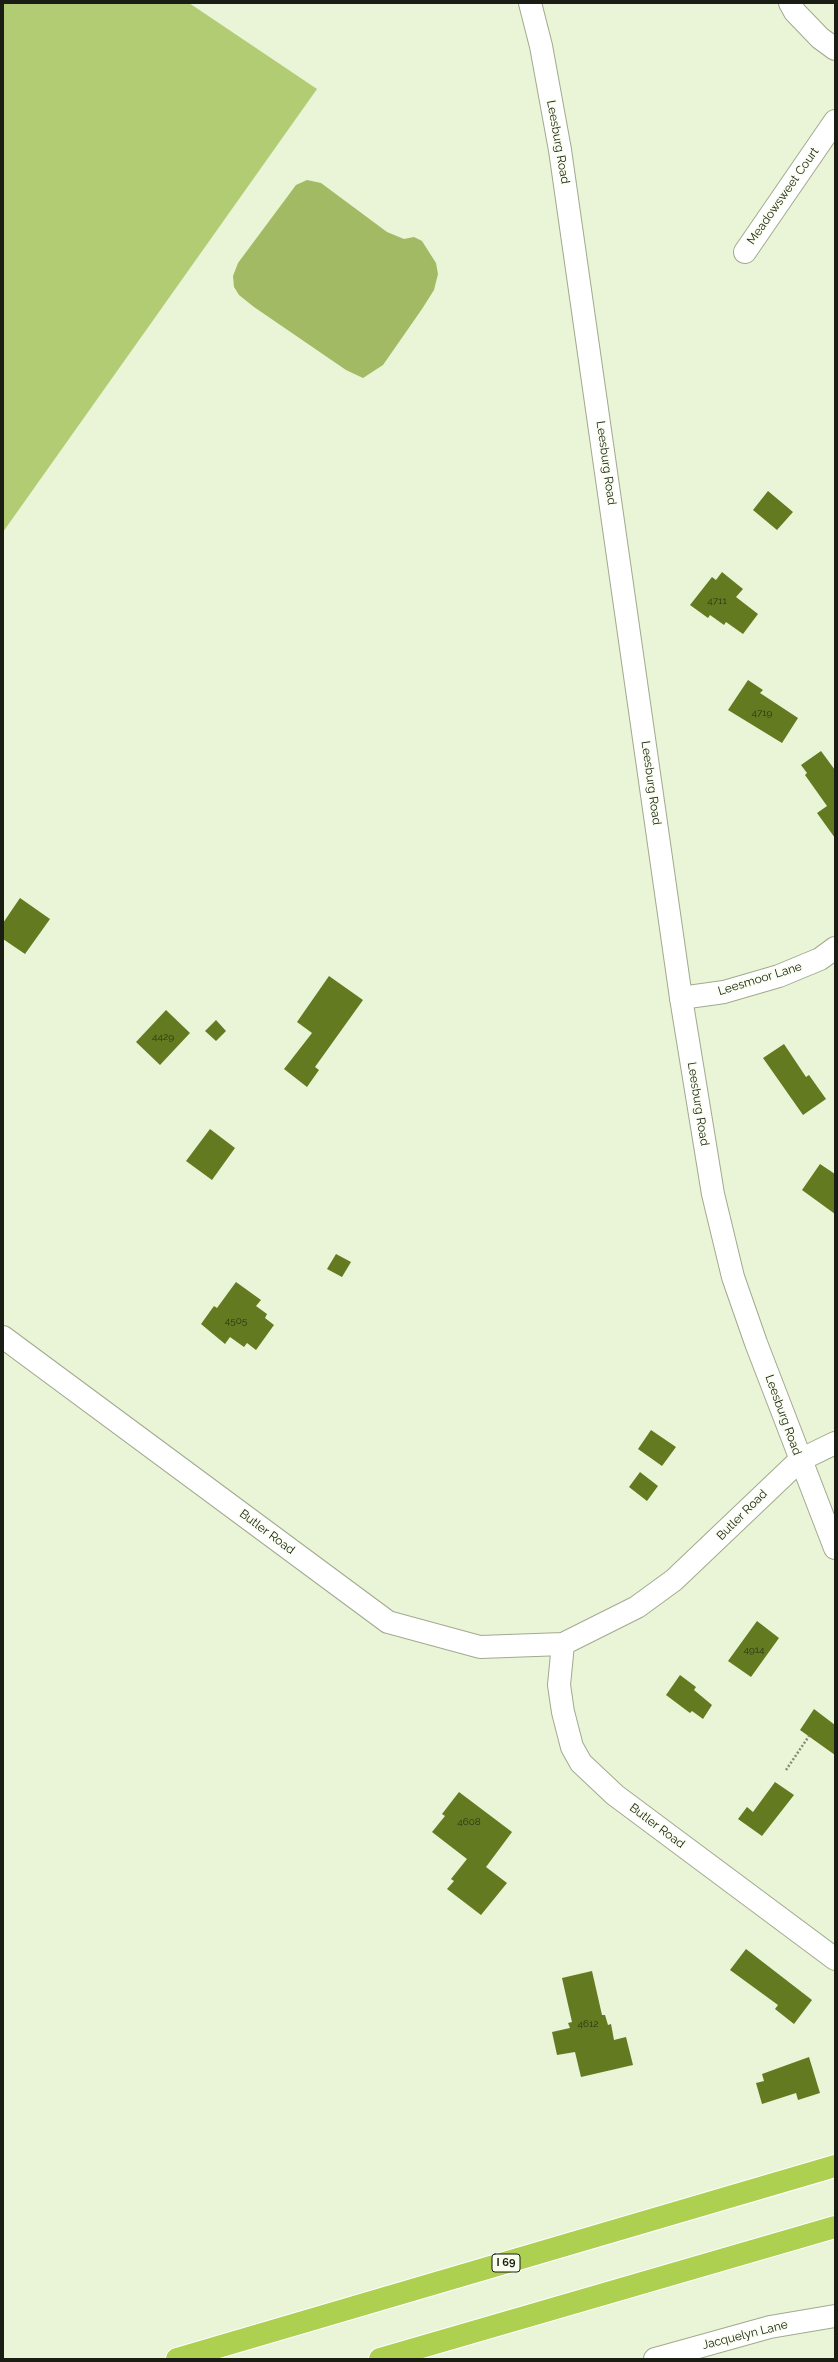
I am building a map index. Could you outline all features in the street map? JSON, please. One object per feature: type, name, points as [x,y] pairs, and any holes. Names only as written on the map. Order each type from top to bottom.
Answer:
[{"type":"highway","name":"I 69","points":[[177,2359],[835,2166]]},
{"type":"highway","points":[[380,2359],[835,2227]]},
{"type":"street","name":"Leesburg Road","points":[[530,3],[541,46],[562,158],[681,998],[708,1165],[722,1236],[733,1277],[756,1343],[835,1548]]},
{"type":"street","points":[[790,3],[795,12],[820,38],[835,49]]},
{"type":"street","name":"Meadowsweet Court","points":[[745,252],[835,121]]},
{"type":"street","name":"Leesmoor Lane","points":[[681,998],[724,992],[779,976],[820,959],[835,948]]},
{"type":"street","name":"Butler Road","points":[[3,1336],[388,1622],[480,1647],[563,1644],[637,1607],[658,1593],[692,1563],[800,1460],[835,1443]]},
{"type":"street","name":"Butler Road","points":[[563,1644],[559,1685],[563,1712],[568,1735],[581,1763],[615,1794],[835,1959]]},
{"type":"street","name":"Jacquelyn Lane","points":[[655,2359],[770,2327],[835,2316]]},
{"type":"path","points":[[786,1770],[809,1736]]},
{"type":"shaded area","points":[[3,3],[189,3],[317,89],[3,532]]},
{"type":"shaded area","points":[[307,180],[321,183],[387,232],[404,239],[414,237],[422,241],[436,263],[438,274],[434,290],[422,309],[383,365],[363,378],[346,370],[254,307],[239,295],[234,287],[233,276],[238,263],[296,185]]},
{"type":"building","points":[[768,491],[793,512],[777,530],[753,510]]},
{"type":"building","points":[[722,572],[743,589],[736,597],[758,614],[743,634],[726,622],[724,625],[710,615],[708,618],[690,605],[712,577],[716,580]]},
{"type":"building","points":[[748,680],[763,690],[760,693],[798,718],[782,743],[728,710]]},
{"type":"building","points":[[821,751],[835,770],[835,838],[817,813],[827,806],[805,775],[807,773],[801,765]]},
{"type":"building","points":[[20,898],[50,919],[25,954],[3,939],[3,923]]},
{"type":"building","points":[[329,976],[363,1000],[315,1067],[319,1070],[307,1087],[284,1069],[312,1033],[297,1022]]},
{"type":"building","points":[[166,1010],[190,1033],[160,1065],[136,1042]]},
{"type":"building","points":[[216,1020],[226,1031],[216,1041],[205,1031]]},
{"type":"building","points":[[784,1044],[806,1077],[809,1075],[826,1099],[803,1115],[763,1058]]},
{"type":"building","points":[[210,1129],[235,1148],[212,1180],[186,1161]]},
{"type":"building","points":[[820,1164],[835,1174],[835,1214],[802,1190]]},
{"type":"building","points":[[336,1254],[351,1262],[342,1277],[327,1269]]},
{"type":"building","points":[[236,1282],[261,1300],[256,1306],[267,1314],[265,1318],[274,1325],[256,1350],[247,1343],[244,1347],[230,1337],[225,1344],[201,1324],[214,1306],[217,1308]]},
{"type":"building","points":[[651,1430],[676,1447],[662,1466],[638,1449]]},
{"type":"building","points":[[640,1472],[658,1486],[647,1501],[629,1487]]},
{"type":"building","points":[[757,1621],[779,1638],[751,1677],[728,1661]]},
{"type":"building","points":[[680,1675],[696,1687],[694,1690],[712,1705],[703,1719],[692,1711],[690,1713],[666,1695]]},
{"type":"building","points":[[814,1709],[835,1725],[835,1755],[800,1730]]},
{"type":"building","points":[[775,1782],[794,1795],[762,1836],[738,1819],[747,1807],[753,1812]]},
{"type":"building","points":[[459,1792],[512,1832],[486,1867],[507,1883],[481,1915],[447,1889],[454,1881],[451,1879],[467,1859],[432,1832],[445,1816],[442,1814]]},
{"type":"building","points":[[746,1949],[812,2000],[794,2024],[775,2009],[778,2005],[730,1970]]},
{"type":"building","points":[[592,1971],[602,2015],[605,2015],[608,2025],[611,2024],[614,2040],[626,2037],[633,2065],[581,2077],[575,2052],[557,2055],[552,2032],[570,2028],[568,2023],[572,2022],[562,1978]]},
{"type":"building","points":[[809,2057],[820,2093],[798,2100],[796,2093],[762,2104],[756,2083],[764,2081],[762,2074]]}]
